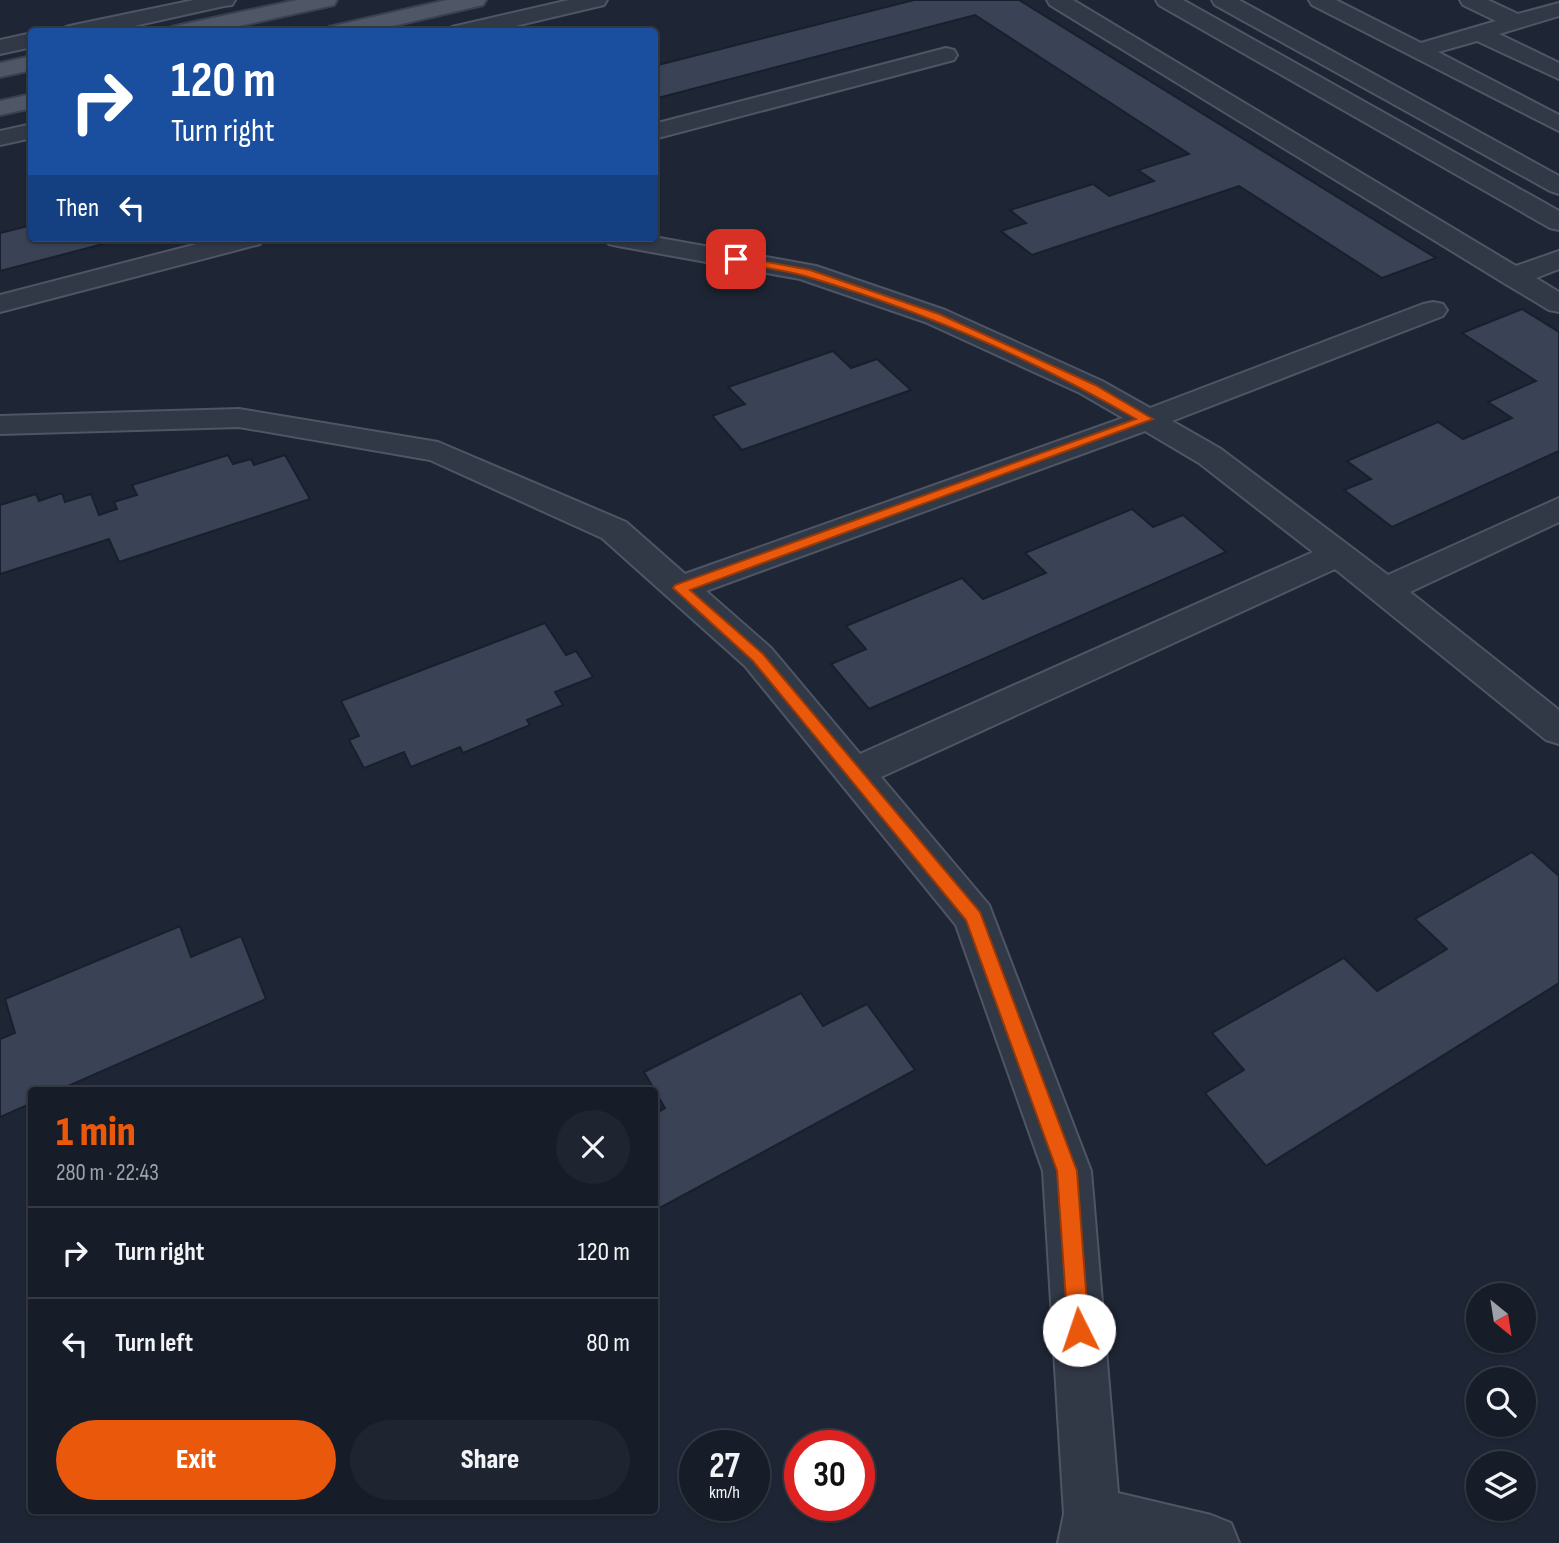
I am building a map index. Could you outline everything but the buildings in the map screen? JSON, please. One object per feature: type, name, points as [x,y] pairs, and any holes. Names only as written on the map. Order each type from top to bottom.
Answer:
[{"type":"main road","points":[[174,14],[326,0]]},
{"type":"main road","points":[[354,28],[475,0]]},
{"type":"main road","points":[[0,70],[28,65]]},
{"type":"main road","points":[[0,108],[28,102]]},
{"type":"street","points":[[96,28],[174,14],[224,0]]},
{"type":"street","points":[[477,28],[596,0]]},
{"type":"street","points":[[1058,0],[1559,304]]},
{"type":"street","points":[[1167,0],[1559,222]]},
{"type":"street","points":[[1223,0],[1559,186]]},
{"type":"street","points":[[1320,0],[1559,124]]},
{"type":"street","points":[[1471,0],[1516,22]]},
{"type":"street","points":[[1419,51],[1559,9]]},
{"type":"street","points":[[1479,33],[1559,72]]},
{"type":"street","points":[[0,47],[28,41]]},
{"type":"street","points":[[658,131],[946,55]]},
{"type":"street","points":[[0,138],[28,132]]},
{"type":"street","points":[[0,304],[236,242]]},
{"type":"street","points":[[640,242],[806,272],[935,317],[1079,382],[1210,456],[1385,590],[1559,730]]},
{"type":"street","points":[[1514,277],[1559,259]]},
{"type":"street","points":[[680,588],[1147,419],[1433,310]]},
{"type":"street","points":[[0,425],[239,418],[438,452],[614,530],[758,657],[974,917],[1067,1171],[1089,1529],[1211,1543]]},
{"type":"street","points":[[1385,590],[1559,509]]},
{"type":"street","points":[[854,773],[1337,554]]},
{"type":"route","points":[[736,259],[806,272],[935,317],[1091,387],[1147,419],[680,588],[758,657],[974,917],[1067,1171],[1079,1330]]}]
